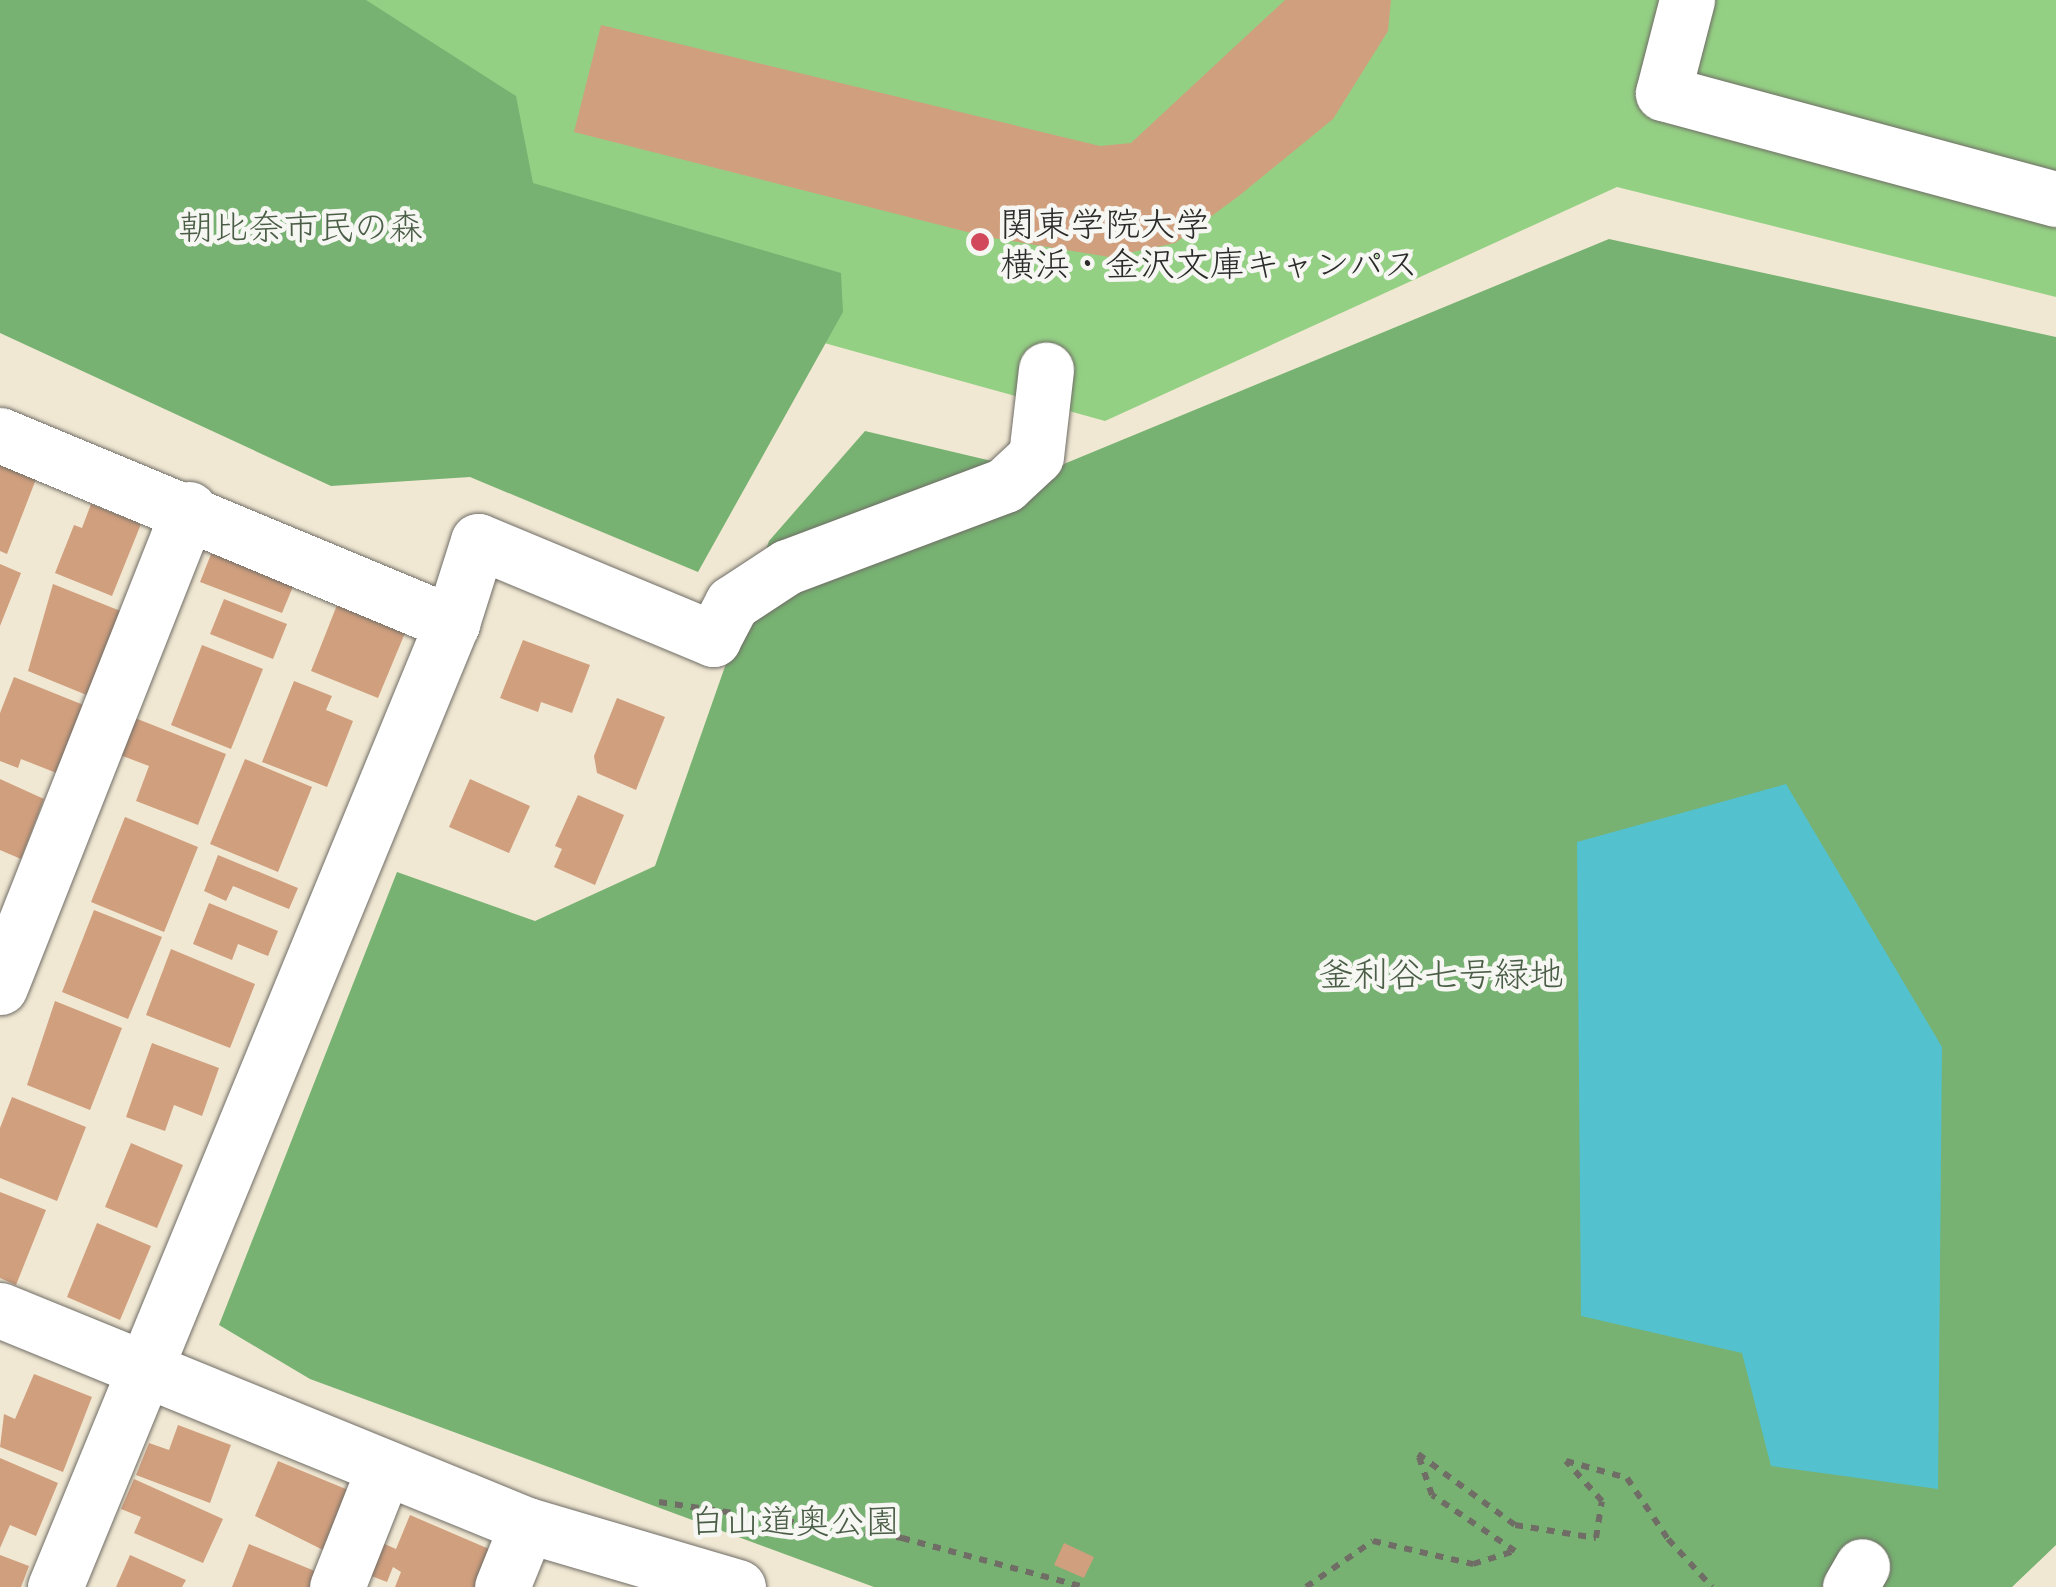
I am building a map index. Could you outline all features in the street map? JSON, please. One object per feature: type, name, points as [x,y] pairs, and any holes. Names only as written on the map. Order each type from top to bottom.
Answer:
[{"type":"street","points":[[1687,0],[1663,93],[2056,199]]},
{"type":"street","points":[[55,1587],[452,623],[478,541],[713,639],[732,602],[788,567],[1005,485],[1036,456],[1046,370]]},
{"type":"street","points":[[0,435],[189,509],[452,623]]},
{"type":"street","points":[[0,987],[189,509]]},
{"type":"street","points":[[0,1310],[527,1526],[738,1587]]},
{"type":"street","points":[[338,1587],[384,1468]]},
{"type":"street","points":[[502,1587],[527,1526]]},
{"type":"path","points":[[1306,1587],[1373,1541],[1473,1564],[1515,1552],[1432,1495],[1418,1454],[1515,1524],[1596,1538],[1602,1502],[1566,1461],[1627,1478],[1712,1587]]},
{"type":"path","points":[[716,1510],[902,1538],[1083,1587]]},
{"type":"green space","name":"朝比奈市民の森","points":[[0,0],[366,0],[516,96],[533,183],[841,273],[843,312],[698,572],[470,477],[331,486],[0,333]]},
{"type":"green space","name":"関東学院大学 横浜・金沢文庫キャンパス","points":[[22,0],[2056,0],[2056,297],[1617,187],[1105,421],[0,114]]},
{"type":"green space","name":"釜利谷七号緑地","points":[[1609,239],[2056,337],[2056,1545],[2012,1587],[874,1587],[310,1379],[219,1325],[397,872],[535,921],[655,866],[769,541],[865,431],[1042,473]]},
{"type":"water","points":[[1786,784],[1942,1047],[1938,1489],[1771,1466],[1742,1353],[1581,1316],[1577,842]]},
{"type":"building","points":[[1285,0],[1391,0],[1388,31],[1333,119],[1240,195],[1175,243],[1109,257],[987,237],[574,132],[601,25],[1100,146],[1131,143]]},
{"type":"building","points":[[0,459],[38,474],[7,554],[0,551]]},
{"type":"building","points":[[91,504],[141,524],[112,596],[55,573],[74,525],[82,528]]},
{"type":"building","points":[[215,544],[297,577],[282,613],[200,582]]},
{"type":"building","points":[[0,564],[21,573],[0,626]]},
{"type":"building","points":[[53,584],[123,612],[89,696],[28,671]]},
{"type":"building","points":[[224,599],[287,624],[273,659],[210,634]]},
{"type":"building","points":[[337,605],[405,633],[378,698],[311,671]]},
{"type":"building","points":[[523,640],[590,665],[572,713],[541,702],[538,712],[500,698]]},
{"type":"building","points":[[202,645],[263,669],[231,749],[171,725]]},
{"type":"building","points":[[14,677],[86,706],[59,774],[21,759],[18,768],[0,761],[0,713]]},
{"type":"building","points":[[294,681],[332,696],[326,710],[353,721],[327,787],[262,762]]},
{"type":"building","points":[[617,698],[665,717],[636,790],[597,773],[594,756]]},
{"type":"building","points":[[135,718],[226,754],[198,825],[136,801],[149,766],[120,755]]},
{"type":"building","points":[[245,759],[312,787],[278,872],[210,844]]},
{"type":"building","points":[[0,779],[44,799],[21,859],[0,850]]},
{"type":"building","points":[[470,779],[530,806],[509,853],[449,827]]},
{"type":"building","points":[[578,795],[624,815],[595,885],[554,867],[562,849],[555,846]]},
{"type":"building","points":[[125,817],[198,847],[164,932],[91,902]]},
{"type":"building","points":[[218,855],[298,888],[289,909],[233,886],[226,901],[204,891]]},
{"type":"building","points":[[209,903],[278,931],[268,956],[238,944],[232,960],[193,944]]},
{"type":"building","points":[[94,910],[162,937],[128,1019],[62,992]]},
{"type":"building","points":[[171,949],[255,984],[230,1048],[146,1015]]},
{"type":"building","points":[[55,1001],[122,1028],[90,1110],[27,1085]]},
{"type":"building","points":[[152,1043],[219,1068],[202,1116],[174,1105],[165,1131],[126,1117]]},
{"type":"building","points":[[12,1097],[86,1127],[57,1201],[0,1178],[0,1128]]},
{"type":"building","points":[[131,1143],[183,1165],[157,1228],[105,1207]]},
{"type":"building","points":[[0,1192],[46,1210],[16,1285],[0,1278]]},
{"type":"building","points":[[97,1223],[151,1246],[120,1320],[67,1297]]},
{"type":"building","points":[[34,1374],[92,1397],[63,1472],[0,1447],[4,1414],[15,1419]]},
{"type":"building","points":[[178,1425],[231,1445],[210,1503],[136,1475],[149,1443],[169,1450]]},
{"type":"building","points":[[0,1458],[58,1483],[36,1536],[10,1525],[0,1548]]},
{"type":"building","points":[[278,1461],[353,1492],[329,1553],[255,1516]]},
{"type":"building","points":[[134,1479],[223,1519],[203,1563],[134,1533],[141,1517],[121,1509]]},
{"type":"building","points":[[410,1515],[496,1552],[482,1587],[395,1587],[401,1572],[393,1567],[387,1582],[366,1574],[380,1542],[396,1549]]},
{"type":"building","points":[[1064,1543],[1094,1557],[1084,1578],[1054,1565]]},
{"type":"building","points":[[249,1544],[322,1574],[317,1587],[232,1587]]},
{"type":"building","points":[[0,1555],[29,1566],[21,1587],[0,1587]]},
{"type":"building","points":[[130,1555],[186,1580],[182,1587],[116,1587]]},
{"type":"place","name":"関東学院大学 横浜・金沢文庫キャンパス","points":[[980,242]]},
{"type":"park label","name":"白山道奥公園","points":[[795,1519]]}]
